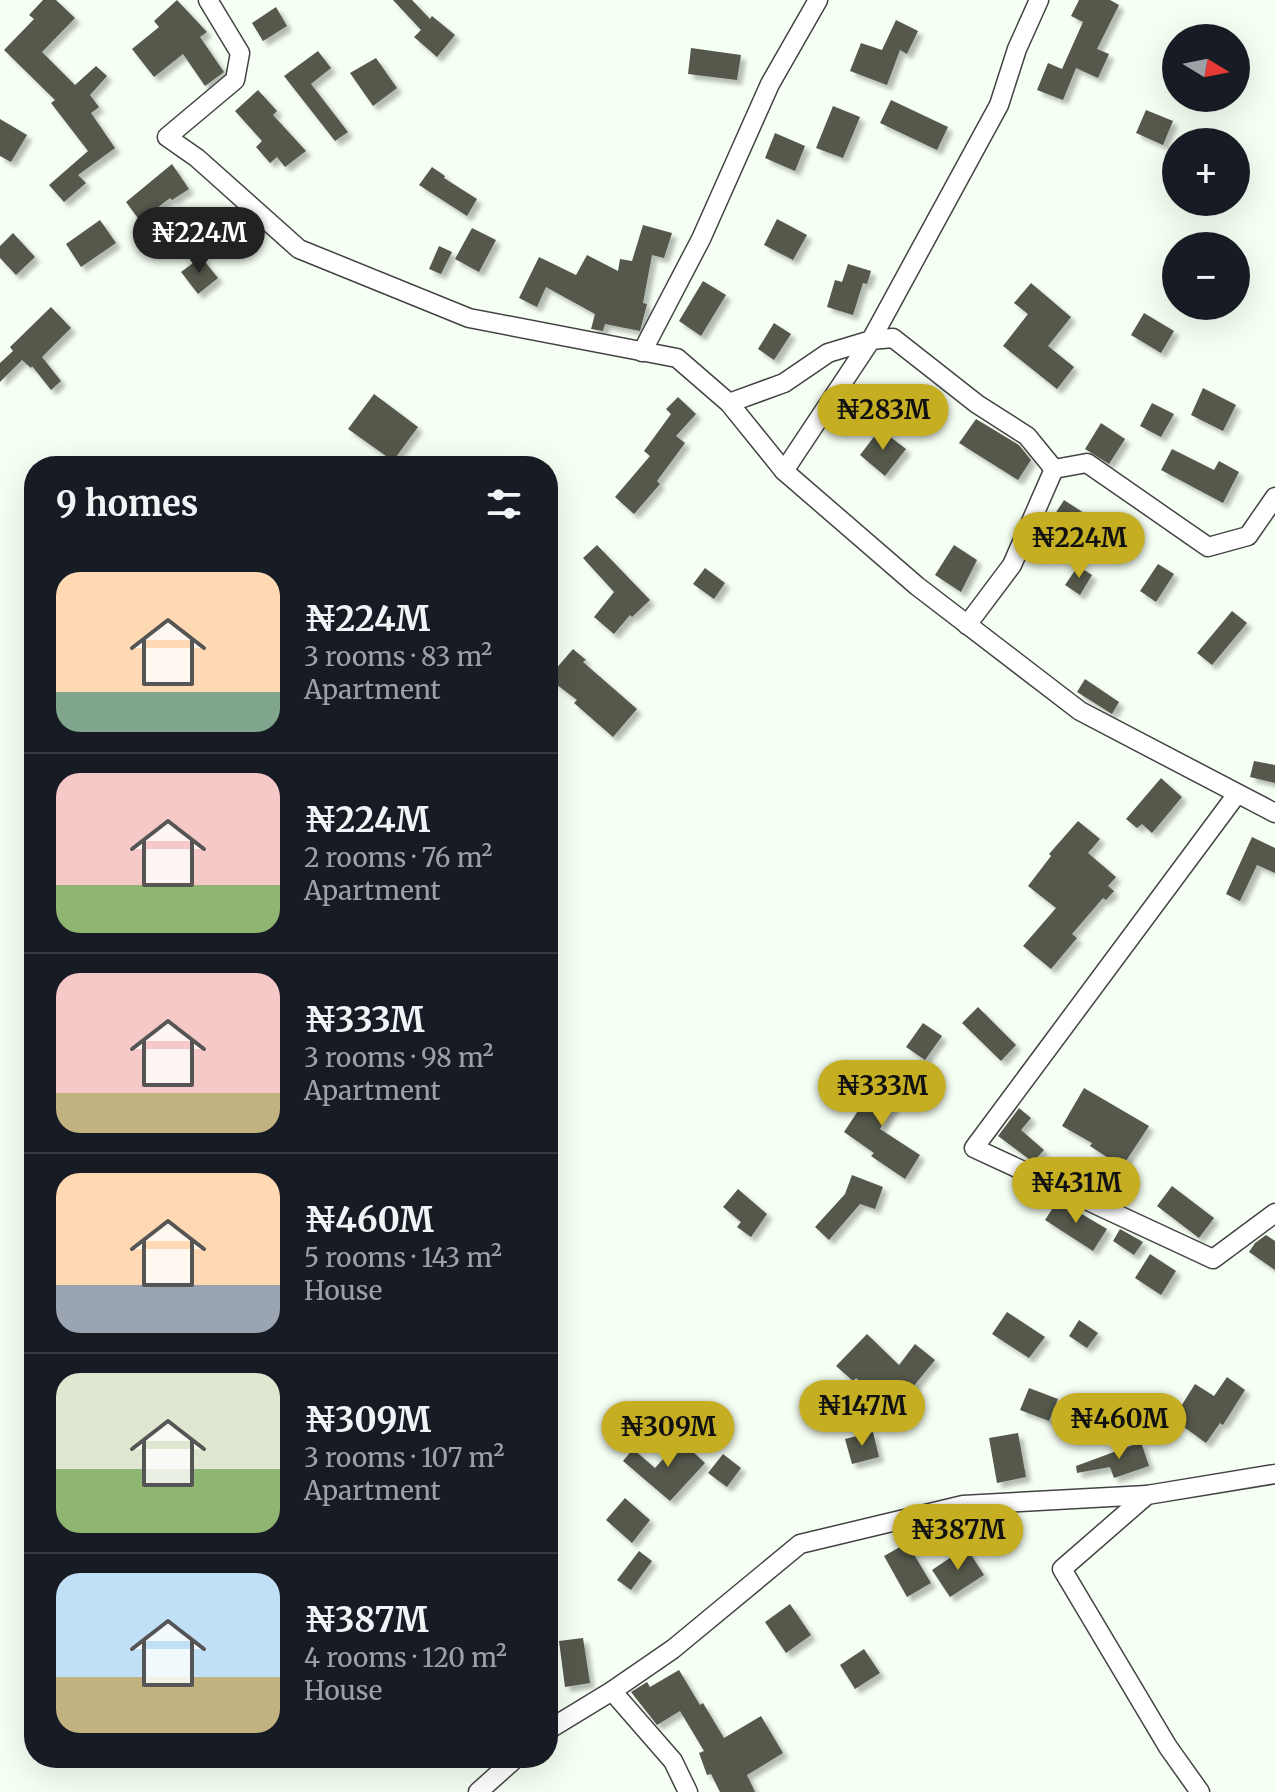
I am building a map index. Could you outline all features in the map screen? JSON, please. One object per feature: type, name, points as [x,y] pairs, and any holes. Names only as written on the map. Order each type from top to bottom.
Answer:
[{"type":"street","points":[[208,0],[240,53],[235,80],[167,137],[197,158],[299,249],[469,318],[677,358],[729,403],[784,471],[917,586],[1080,711],[1275,813]]},
{"type":"street","points":[[642,352],[701,239],[770,84],[818,0]]},
{"type":"street","points":[[784,471],[871,340],[999,105],[1017,49],[1039,0]]},
{"type":"street","points":[[729,403],[784,383],[828,353],[871,340],[893,338],[977,404],[1027,436],[1054,469]]},
{"type":"street","points":[[1054,469],[1087,463],[1208,547],[1248,536],[1275,497]]},
{"type":"street","points":[[967,625],[1012,565],[1054,469]]},
{"type":"street","points":[[1237,794],[974,1148],[1213,1259],[1275,1213]]},
{"type":"street","points":[[558,1724],[673,1649],[800,1544],[963,1505],[1147,1495],[1275,1474]]},
{"type":"street","points":[[1147,1495],[1062,1569],[1168,1747],[1200,1792]]},
{"type":"street","points":[[612,1691],[673,1761],[688,1792]]},
{"type":"street","points":[[478,1792],[505,1768]]},
{"type":"building","points":[[43,0],[56,0],[75,18],[42,52],[75,85],[96,66],[107,76],[90,95],[99,107],[91,113],[115,148],[78,175],[86,183],[64,202],[49,185],[88,151],[51,103],[55,100],[4,50],[34,19],[29,15]]},
{"type":"building","points":[[177,0],[207,32],[200,37],[224,72],[205,86],[183,54],[154,77],[132,49],[159,27],[154,21]]},
{"type":"building","points":[[393,0],[412,0],[430,19],[432,16],[455,35],[437,57],[414,37],[421,30]]},
{"type":"building","points":[[1079,0],[1110,0],[1119,5],[1097,49],[1109,54],[1098,78],[1076,68],[1063,100],[1037,90],[1048,63],[1062,69],[1083,22],[1071,16]]},
{"type":"building","points":[[276,7],[287,26],[263,41],[252,23]]},
{"type":"building","points":[[896,20],[918,31],[907,54],[900,50],[887,85],[850,71],[861,43],[882,50]]},
{"type":"building","points":[[691,48],[741,55],[737,80],[688,74]]},
{"type":"building","points":[[318,51],[331,68],[311,84],[348,132],[335,141],[284,76]]},
{"type":"building","points":[[376,58],[397,88],[373,106],[350,73]]},
{"type":"building","points":[[258,90],[277,111],[273,115],[306,151],[285,167],[277,157],[270,163],[256,147],[262,141],[235,111]]},
{"type":"building","points":[[891,100],[948,127],[937,150],[880,123]]},
{"type":"building","points":[[833,106],[860,117],[843,158],[816,148]]},
{"type":"building","points":[[1146,110],[1173,121],[1170,128],[1162,128],[1162,145],[1136,133]]},
{"type":"building","points":[[0,119],[27,135],[11,162],[0,156]]},
{"type":"building","points":[[775,133],[805,146],[795,171],[765,158]]},
{"type":"building","points":[[172,164],[189,189],[172,200],[170,198],[140,221],[126,202]]},
{"type":"building","points":[[432,167],[477,199],[467,216],[419,185]]},
{"type":"building","points":[[777,219],[807,235],[793,260],[764,245]]},
{"type":"building","points":[[100,220],[116,243],[81,267],[66,244]]},
{"type":"building","points":[[643,225],[672,233],[664,258],[652,255],[643,303],[647,304],[640,331],[605,324],[603,331],[591,329],[595,314],[546,287],[537,307],[519,298],[539,257],[576,275],[587,255],[618,271],[620,259],[632,261]]},
{"type":"building","points":[[472,228],[496,240],[479,272],[455,259]]},
{"type":"building","points":[[13,233],[35,257],[16,275],[0,258],[0,246]]},
{"type":"building","points":[[439,246],[452,252],[441,274],[429,269]]},
{"type":"building","points":[[201,257],[218,278],[198,294],[181,272]]},
{"type":"building","points":[[848,264],[871,271],[867,284],[863,283],[853,315],[827,307],[835,280],[842,282]]},
{"type":"building","points":[[703,281],[726,295],[701,336],[679,321]]},
{"type":"building","points":[[1031,283],[1071,317],[1048,346],[1074,367],[1057,389],[1003,346],[1028,314],[1014,303]]},
{"type":"building","points":[[51,307],[71,328],[42,357],[61,381],[51,390],[32,366],[22,360],[0,382],[0,363],[13,351],[10,347]]},
{"type":"building","points":[[1144,313],[1174,331],[1161,353],[1131,335]]},
{"type":"building","points":[[774,323],[791,334],[774,360],[758,349]]},
{"type":"building","points":[[1203,388],[1236,405],[1223,431],[1191,415]]},
{"type":"building","points":[[374,394],[418,427],[397,456],[386,456],[348,429]]},
{"type":"building","points":[[678,397],[696,414],[676,436],[685,443],[657,481],[660,484],[634,514],[615,497],[650,456],[644,451],[671,414],[666,409]]},
{"type":"building","points":[[1152,403],[1174,414],[1161,437],[1140,426]]},
{"type":"building","points":[[976,419],[1019,445],[1031,460],[1018,480],[959,443]]},
{"type":"building","points":[[1101,423],[1125,439],[1109,464],[1085,449]]},
{"type":"building","points":[[880,429],[906,449],[885,476],[860,455]]},
{"type":"building","points":[[1172,449],[1214,470],[1219,461],[1239,472],[1223,503],[1161,470]]},
{"type":"building","points":[[1064,500],[1090,517],[1068,551],[1042,534]]},
{"type":"building","points":[[597,545],[650,600],[632,617],[630,615],[614,634],[594,617],[614,592],[583,558]]},
{"type":"building","points":[[954,545],[977,560],[961,592],[935,575]]},
{"type":"building","points":[[1158,564],[1174,574],[1156,602],[1140,591]]},
{"type":"building","points":[[1078,566],[1092,575],[1080,595],[1065,585]]},
{"type":"building","points":[[705,568],[725,583],[714,599],[693,584]]},
{"type":"building","points":[[1232,611],[1247,623],[1212,665],[1197,653]]},
{"type":"building","points":[[573,649],[586,660],[583,662],[637,709],[613,737],[574,703],[577,700],[558,686],[558,666]]},
{"type":"building","points":[[1085,679],[1119,702],[1112,714],[1077,692]]},
{"type":"building","points":[[1254,761],[1275,765],[1275,783],[1250,777]]},
{"type":"building","points":[[1161,778],[1182,797],[1152,833],[1142,824],[1137,828],[1126,819]]},
{"type":"building","points":[[1078,821],[1100,839],[1088,853],[1116,877],[1108,886],[1114,891],[1106,900],[1103,898],[1072,934],[1077,938],[1051,969],[1023,946],[1056,908],[1028,886],[1051,856],[1049,854]]},
{"type":"building","points":[[1252,837],[1275,848],[1275,873],[1257,865],[1240,901],[1226,894]]},
{"type":"building","points":[[978,1007],[1016,1045],[1001,1061],[962,1023]]},
{"type":"building","points":[[923,1023],[942,1036],[925,1060],[906,1047]]},
{"type":"building","points":[[883,1073],[906,1088],[880,1129],[920,1155],[905,1179],[871,1156],[874,1153],[844,1132]]},
{"type":"building","points":[[1084,1088],[1149,1126],[1122,1167],[1090,1146],[1092,1143],[1062,1126]]},
{"type":"building","points":[[1019,1108],[1031,1118],[1021,1130],[1044,1150],[1033,1162],[998,1136]]},
{"type":"building","points":[[852,1175],[883,1187],[875,1209],[860,1204],[829,1240],[815,1227],[845,1194]]},
{"type":"building","points":[[1172,1186],[1214,1218],[1199,1238],[1157,1206]]},
{"type":"building","points":[[738,1189],[767,1214],[751,1237],[737,1227],[741,1222],[723,1207]]},
{"type":"building","points":[[1058,1200],[1107,1229],[1093,1251],[1045,1220]]},
{"type":"building","points":[[1120,1229],[1143,1242],[1134,1255],[1113,1241]]},
{"type":"building","points":[[1266,1235],[1275,1241],[1275,1270],[1249,1252]]},
{"type":"building","points":[[1150,1254],[1176,1271],[1161,1295],[1135,1278]]},
{"type":"building","points":[[1007,1312],[1045,1337],[1029,1358],[992,1334]]},
{"type":"building","points":[[1079,1320],[1098,1333],[1087,1348],[1069,1336]]},
{"type":"building","points":[[867,1334],[899,1365],[915,1344],[935,1360],[899,1404],[856,1378],[853,1381],[836,1366]]},
{"type":"building","points":[[1227,1377],[1245,1390],[1223,1425],[1220,1423],[1206,1443],[1173,1419],[1195,1384],[1214,1396]]},
{"type":"building","points":[[1029,1388],[1058,1399],[1049,1421],[1020,1410]]},
{"type":"building","points":[[873,1432],[879,1457],[852,1464],[845,1439]]},
{"type":"building","points":[[1018,1433],[1026,1477],[997,1483],[989,1438]]},
{"type":"building","points":[[680,1440],[705,1463],[670,1501],[623,1461],[633,1449],[655,1468]]},
{"type":"building","points":[[1141,1442],[1149,1466],[1114,1478],[1110,1467],[1077,1473],[1076,1466]]},
{"type":"building","points":[[723,1454],[741,1468],[727,1487],[708,1473]]},
{"type":"building","points":[[625,1498],[650,1520],[632,1543],[606,1520]]},
{"type":"building","points":[[907,1543],[931,1583],[907,1597],[884,1556]]},
{"type":"building","points":[[966,1547],[984,1575],[950,1597],[932,1570]]},
{"type":"building","points":[[639,1551],[652,1561],[631,1590],[617,1580]]},
{"type":"building","points":[[790,1604],[811,1635],[786,1653],[765,1622]]},
{"type":"building","points":[[583,1638],[590,1683],[565,1687],[559,1641]]},
{"type":"building","points":[[864,1649],[880,1673],[855,1689],[840,1665]]},
{"type":"building","points":[[679,1670],[724,1738],[761,1716],[783,1753],[747,1775],[755,1792],[720,1792],[711,1774],[707,1775],[699,1753],[704,1751],[680,1711],[657,1725],[631,1692],[647,1682],[650,1687]]}]
